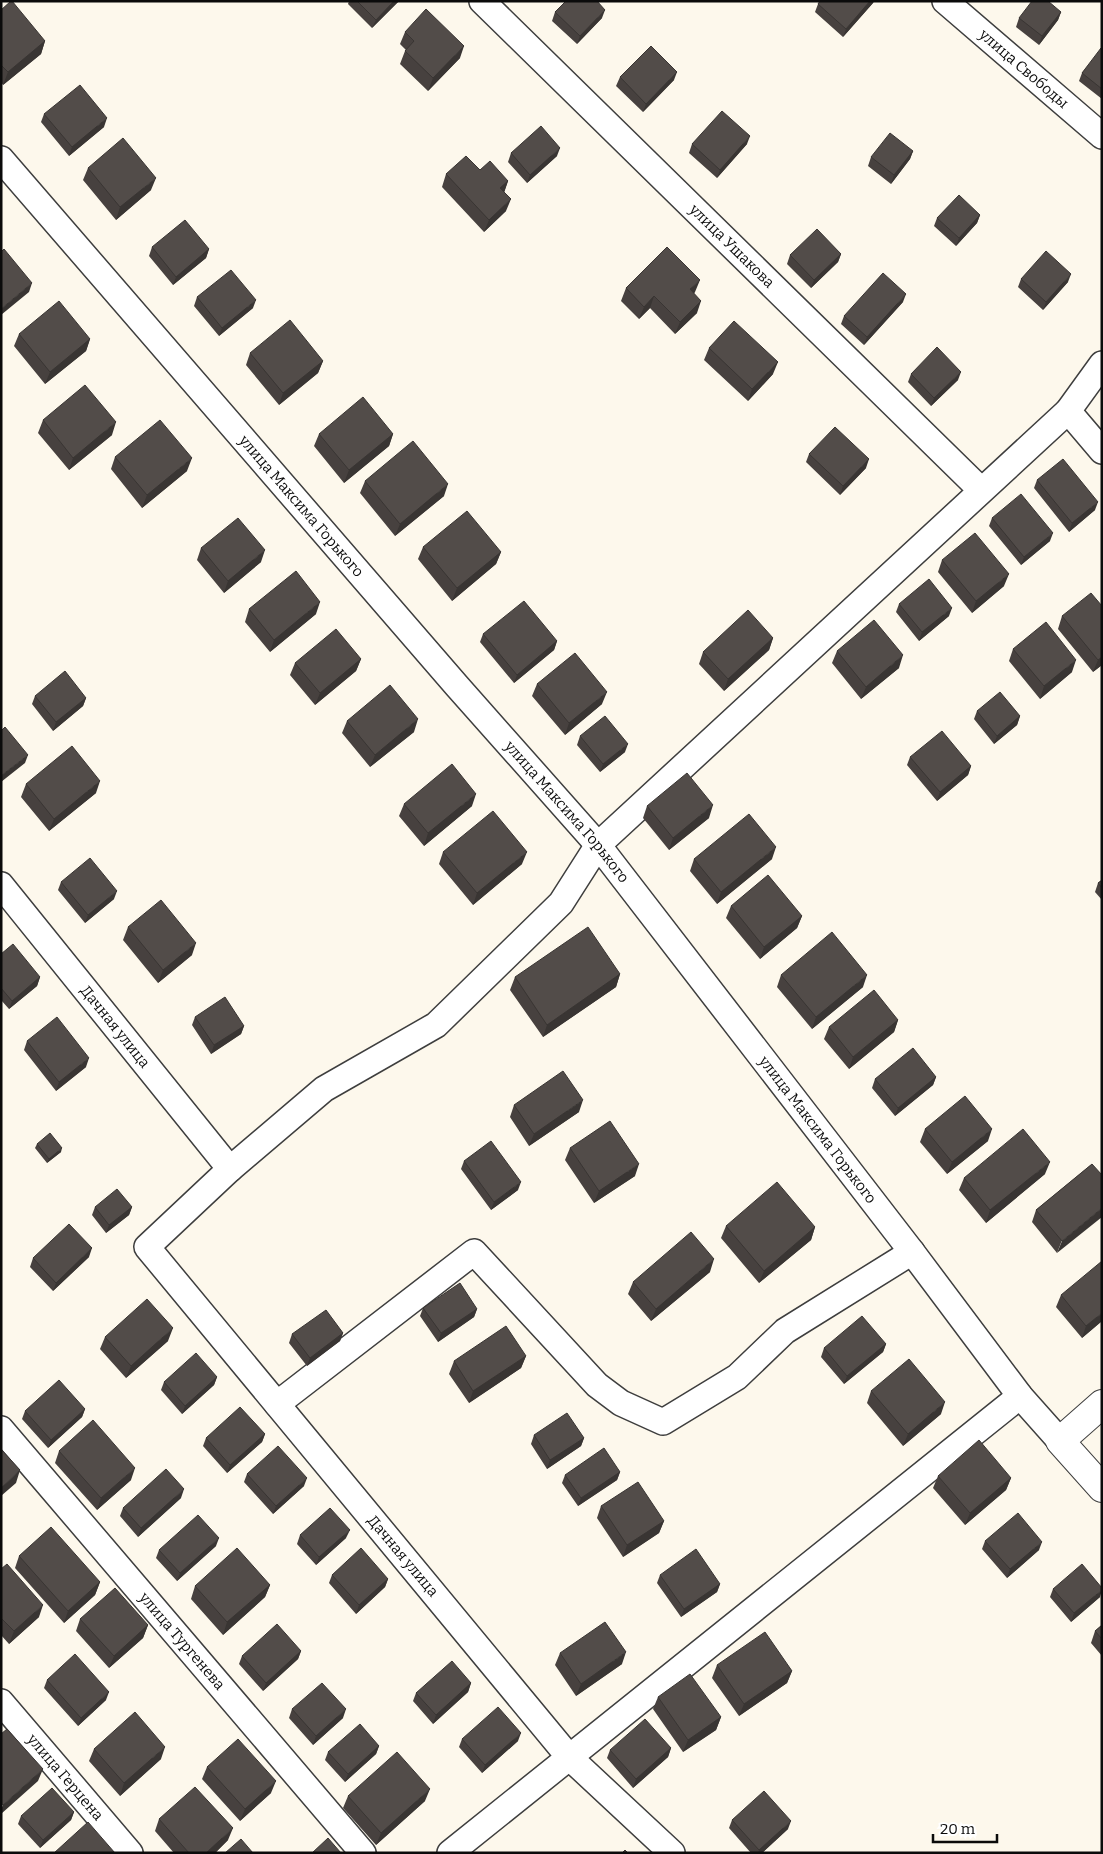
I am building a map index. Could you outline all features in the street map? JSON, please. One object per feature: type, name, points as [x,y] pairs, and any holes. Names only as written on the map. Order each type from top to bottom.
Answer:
[{"type":"street","name":"улица Ушакова","points":[[482,1],[980,490]]},
{"type":"street","name":"улица Свободы","points":[[946,1],[1102,136]]},
{"type":"street","name":"улица Максима Горького","points":[[1,159],[456,686],[598,845],[912,1252],[1020,1396],[1102,1488]]},
{"type":"street","points":[[230,1169],[324,1089],[436,1026],[561,903],[598,845],[980,490],[1068,411],[1102,364]]},
{"type":"street","points":[[1068,411],[1102,451]]},
{"type":"street","name":"Дачная улица","points":[[1,885],[230,1169],[148,1247],[569,1757],[672,1853]]},
{"type":"street","points":[[277,1404],[474,1252],[597,1386],[621,1403],[663,1422],[737,1377],[785,1331],[912,1252]]},
{"type":"street","points":[[450,1853],[1020,1396]]},
{"type":"street","points":[[1060,1441],[1102,1404]]},
{"type":"street","name":"улица Тургенева","points":[[1,1429],[363,1853]]},
{"type":"street","name":"улица Герцена","points":[[1,1702],[130,1853]]},
{"type":"building","points":[[11,1],[45,41],[8,72],[1,65],[1,10]]},
{"type":"building","points":[[357,1],[394,1],[376,20]]},
{"type":"building","points":[[566,1],[597,1],[605,10],[580,36],[555,12]]},
{"type":"building","points":[[820,1],[870,1],[846,29],[818,4]]},
{"type":"building","points":[[1032,1],[1048,1],[1061,12],[1042,36],[1019,18]]},
{"type":"building","points":[[426,9],[464,46],[433,78],[405,51],[414,41],[405,32]]},
{"type":"building","points":[[651,46],[677,72],[646,104],[620,77]]},
{"type":"building","points":[[1102,49],[1102,89],[1082,73]]},
{"type":"building","points":[[80,85],[107,118],[72,147],[44,114]]},
{"type":"building","points":[[722,111],[750,136],[720,170],[692,144]]},
{"type":"building","points":[[541,126],[560,148],[530,175],[511,153]]},
{"type":"building","points":[[890,133],[913,151],[894,175],[871,157]]},
{"type":"building","points":[[123,138],[156,178],[120,207],[88,168]]},
{"type":"building","points":[[466,156],[480,170],[490,161],[508,181],[500,188],[511,199],[489,220],[446,174]]},
{"type":"building","points":[[959,195],[980,215],[959,238],[937,218]]},
{"type":"building","points":[[185,220],[209,249],[176,277],[152,247]]},
{"type":"building","points":[[817,229],[841,254],[814,280],[790,255]]},
{"type":"building","points":[[667,247],[700,280],[690,289],[701,301],[680,322],[654,296],[644,307],[626,288]]},
{"type":"building","points":[[4,249],[32,283],[1,309],[1,252]]},
{"type":"building","points":[[1046,251],[1071,274],[1046,302],[1021,279]]},
{"type":"building","points":[[231,270],[256,300],[222,328],[197,297]]},
{"type":"building","points":[[883,273],[906,294],[867,337],[844,316]]},
{"type":"building","points":[[59,301],[90,339],[50,372],[19,334]]},
{"type":"building","points":[[290,320],[323,361],[283,393],[250,353]]},
{"type":"building","points":[[734,321],[778,362],[752,389],[709,348]]},
{"type":"building","points":[[937,347],[961,372],[934,398],[911,374]]},
{"type":"building","points":[[85,385],[116,422],[73,458],[43,420]]},
{"type":"building","points":[[363,397],[393,434],[349,470],[319,434]]},
{"type":"building","points":[[160,420],[192,458],[147,495],[115,457]]},
{"type":"building","points":[[835,427],[869,459],[843,486],[809,454]]},
{"type":"building","points":[[413,441],[448,484],[400,524],[365,481]]},
{"type":"building","points":[[1063,459],[1098,502],[1072,523],[1037,480]]},
{"type":"building","points":[[1021,494],[1053,533],[1024,557],[992,518]]},
{"type":"building","points":[[467,511],[501,552],[457,588],[423,547]]},
{"type":"building","points":[[238,518],[265,550],[228,581],[201,548]]},
{"type":"building","points":[[975,533],[1009,574],[976,601],[942,560]]},
{"type":"building","points":[[296,571],[320,602],[274,640],[249,609]]},
{"type":"building","points":[[929,579],[952,608],[922,632],[899,604]]},
{"type":"building","points":[[1091,593],[1102,606],[1102,657],[1098,660],[1062,616]]},
{"type":"building","points":[[524,601],[557,641],[517,675],[483,634]]},
{"type":"building","points":[[748,610],[773,638],[728,679],[703,652]]},
{"type":"building","points":[[874,620],[903,655],[866,687],[837,651]]},
{"type":"building","points":[[1046,622],[1076,660],[1044,686],[1013,649]]},
{"type":"building","points":[[336,629],[361,659],[320,693],[295,663]]},
{"type":"building","points":[[575,653],[607,692],[569,723],[537,684]]},
{"type":"building","points":[[65,671],[86,698],[56,722],[35,696]]},
{"type":"building","points":[[390,685],[418,719],[375,755],[347,721]]},
{"type":"building","points":[[1000,692],[1020,716],[997,736],[977,711]]},
{"type":"building","points":[[605,716],[628,744],[603,764],[580,736]]},
{"type":"building","points":[[5,727],[28,755],[2,775],[1,731]]},
{"type":"building","points":[[942,731],[971,766],[940,792],[910,757]]},
{"type":"building","points":[[72,746],[100,781],[54,819],[26,784]]},
{"type":"building","points":[[452,764],[476,794],[428,833],[404,804]]},
{"type":"building","points":[[687,773],[713,805],[673,838],[647,806]]},
{"type":"building","points":[[493,811],[527,852],[477,893],[443,852]]},
{"type":"building","points":[[749,814],[776,847],[721,892],[694,859]]},
{"type":"building","points":[[90,858],[117,891],[88,915],[61,882]]},
{"type":"building","points":[[768,875],[802,916],[764,947],[731,906]]},
{"type":"building","points":[[1102,880],[1102,888],[1098,883]]},
{"type":"building","points":[[161,900],[196,943],[163,970],[128,927]]},
{"type":"building","points":[[588,927],[620,974],[547,1025],[515,977]]},
{"type":"building","points":[[832,932],[867,975],[816,1017],[781,975]]},
{"type":"building","points":[[13,944],[40,977],[12,1001],[1,988],[1,954]]},
{"type":"building","points":[[874,990],[898,1020],[853,1057],[829,1027]]},
{"type":"building","points":[[225,997],[244,1026],[214,1045],[195,1017]]},
{"type":"building","points":[[57,1017],[89,1058],[59,1082],[27,1041]]},
{"type":"building","points":[[913,1048],[936,1077],[898,1108],[875,1079]]},
{"type":"building","points":[[563,1071],[583,1100],[534,1134],[514,1105]]},
{"type":"building","points":[[965,1096],[992,1129],[952,1162],[925,1129]]},
{"type":"building","points":[[610,1121],[639,1164],[599,1191],[570,1148]]},
{"type":"building","points":[[1023,1129],[1050,1162],[990,1210],[964,1178]]},
{"type":"building","points":[[50,1133],[62,1148],[49,1159],[37,1144]]},
{"type":"building","points":[[491,1141],[521,1182],[494,1202],[464,1161]]},
{"type":"building","points":[[1092,1164],[1102,1175],[1102,1208],[1062,1241],[1036,1210]]},
{"type":"building","points":[[777,1182],[815,1227],[764,1271],[726,1226]]},
{"type":"building","points":[[117,1189],[132,1207],[109,1225],[95,1207]]},
{"type":"building","points":[[69,1224],[92,1248],[56,1283],[33,1258]]},
{"type":"building","points":[[691,1232],[714,1259],[656,1309],[633,1282]]},
{"type":"building","points":[[1102,1261],[1102,1313],[1086,1326],[1061,1295]]},
{"type":"building","points":[[460,1283],[477,1309],[441,1333],[423,1308]]},
{"type":"building","points":[[147,1299],[173,1328],[131,1366],[105,1337]]},
{"type":"building","points":[[326,1310],[343,1333],[310,1358],[292,1334]]},
{"type":"building","points":[[862,1316],[886,1344],[847,1376],[824,1348]]},
{"type":"building","points":[[506,1326],[526,1356],[473,1391],[454,1361]]},
{"type":"building","points":[[196,1353],[217,1377],[185,1406],[164,1382]]},
{"type":"building","points":[[909,1359],[945,1402],[908,1434],[871,1391]]},
{"type":"building","points":[[59,1380],[85,1409],[51,1440],[25,1411]]},
{"type":"building","points":[[240,1407],[265,1434],[230,1465],[206,1438]]},
{"type":"building","points":[[567,1413],[584,1438],[550,1460],[534,1435]]},
{"type":"building","points":[[93,1420],[135,1468],[101,1498],[59,1451]]},
{"type":"building","points":[[979,1440],[1011,1478],[970,1513],[938,1476]]},
{"type":"building","points":[[278,1446],[307,1478],[276,1506],[247,1474]]},
{"type":"building","points":[[604,1448],[620,1472],[581,1498],[565,1475]]},
{"type":"building","points":[[1,1449],[20,1470],[1,1488]]},
{"type":"building","points":[[166,1469],[184,1489],[141,1528],[123,1508]]},
{"type":"building","points":[[638,1482],[664,1521],[627,1545],[601,1506]]},
{"type":"building","points":[[330,1508],[350,1530],[319,1557],[300,1535]]},
{"type":"building","points":[[1018,1513],[1042,1542],[1010,1569],[985,1541]]},
{"type":"building","points":[[198,1515],[219,1538],[180,1573],[159,1550]]},
{"type":"building","points":[[51,1527],[100,1582],[68,1611],[19,1556]]},
{"type":"building","points":[[237,1548],[270,1585],[227,1622],[195,1586]]},
{"type":"building","points":[[361,1548],[388,1579],[359,1605],[332,1575]]},
{"type":"building","points":[[696,1549],[720,1584],[684,1609],[660,1575]]},
{"type":"building","points":[[7,1564],[43,1605],[14,1631],[1,1618],[1,1569]]},
{"type":"building","points":[[1082,1564],[1102,1590],[1074,1613],[1053,1589]]},
{"type":"building","points":[[115,1588],[148,1625],[114,1656],[80,1619]]},
{"type":"building","points":[[605,1622],[626,1652],[581,1684],[560,1653]]},
{"type":"building","points":[[277,1624],[301,1651],[266,1683],[242,1656]]},
{"type":"building","points":[[1102,1625],[1102,1639],[1095,1631]]},
{"type":"building","points":[[765,1632],[792,1671],[744,1704],[717,1665]]},
{"type":"building","points":[[75,1654],[109,1692],[81,1718],[47,1680]]},
{"type":"building","points":[[452,1661],[471,1683],[436,1715],[416,1693]]},
{"type":"building","points":[[690,1674],[721,1717],[688,1740],[658,1697]]},
{"type":"building","points":[[322,1683],[346,1709],[316,1736],[292,1709]]},
{"type":"building","points":[[498,1707],[521,1733],[485,1765],[462,1739]]},
{"type":"building","points":[[135,1712],[165,1747],[124,1783],[94,1749]]},
{"type":"building","points":[[645,1719],[671,1748],[636,1779],[610,1750]]},
{"type":"building","points":[[360,1724],[379,1746],[348,1774],[328,1752]]},
{"type":"building","points":[[7,1729],[43,1769],[3,1805],[1,1804],[1,1734]]},
{"type":"building","points":[[238,1739],[276,1781],[245,1809],[207,1767]]},
{"type":"building","points":[[397,1752],[430,1789],[381,1833],[348,1796]]},
{"type":"building","points":[[195,1787],[233,1828],[206,1853],[189,1853],[159,1819]]},
{"type":"building","points":[[52,1788],[74,1812],[43,1840],[21,1816]]},
{"type":"building","points":[[764,1791],[791,1821],[759,1850],[732,1820]]},
{"type":"building","points":[[88,1822],[115,1853],[54,1853]]},
{"type":"building","points":[[328,1838],[341,1853],[312,1853]]},
{"type":"building","points":[[241,1839],[253,1853],[225,1853]]}]
